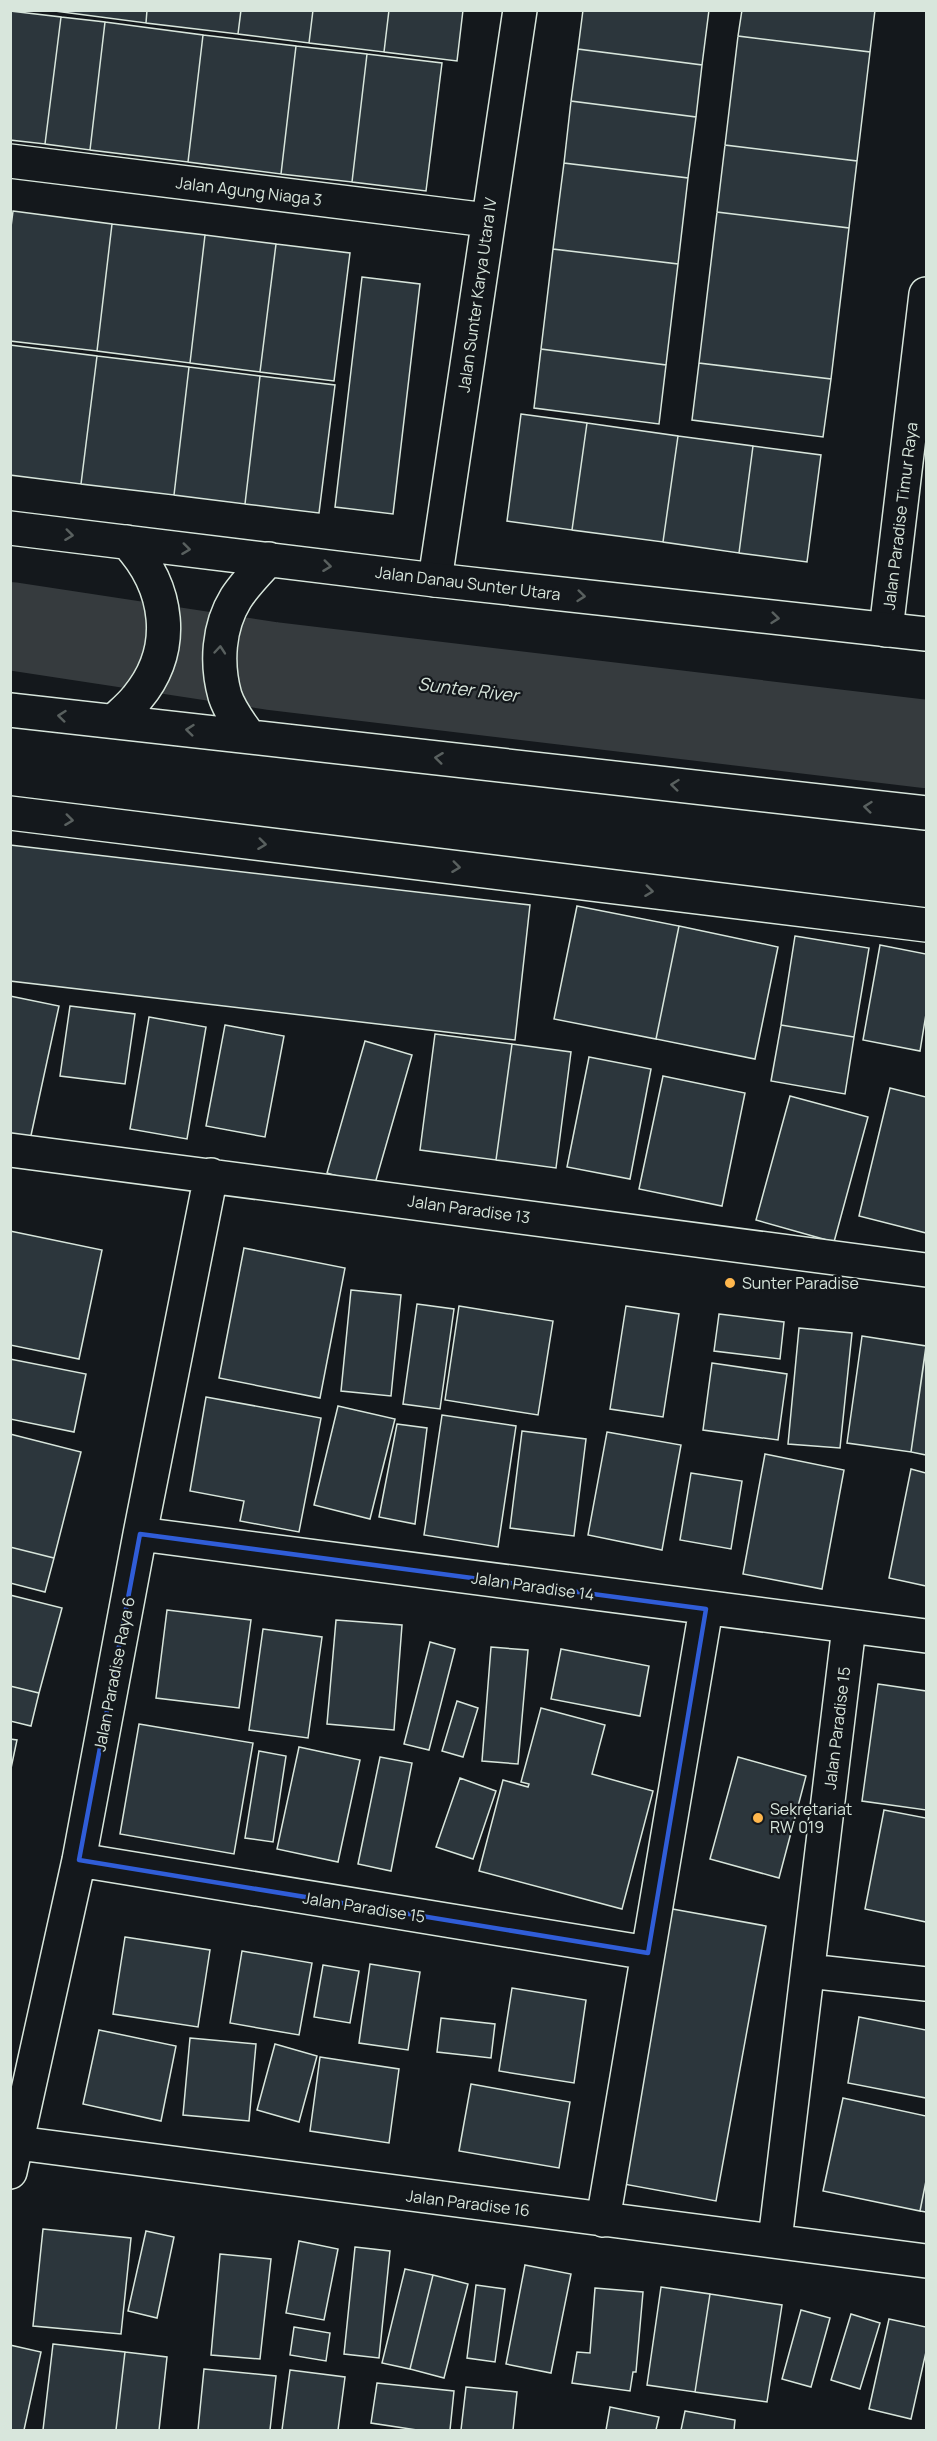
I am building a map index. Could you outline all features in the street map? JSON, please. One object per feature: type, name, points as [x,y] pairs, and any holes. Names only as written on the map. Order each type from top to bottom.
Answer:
[{"type":"street","name":"Jalan Sunter Karya Utara IV","points":[[435,580],[520,10]]},
{"type":"street","name":"Jalan Agung Niaga 3","points":[[10,161],[487,220]]},
{"type":"street","name":"Jalan Paradise Timur Raya","points":[[886,630],[927,294]]},
{"type":"street","name":"Jalan Danau Sunter Utara","points":[[10,528],[435,580],[927,634]]},
{"type":"street","points":[[114,721],[147,685],[160,654],[164,617],[158,587],[143,558],[128,542]]},
{"type":"street","points":[[249,736],[234,716],[225,696],[219,660],[222,635],[232,606],[243,588],[269,559]]},
{"type":"street","points":[[10,710],[927,813]]},
{"type":"street","points":[[10,813],[927,925]]},
{"type":"street","name":"Jalan Paradise 13","points":[[10,1150],[927,1270]]},
{"type":"street","name":"Jalan Paradise Raya 6","points":[[13,2152],[79,1860],[211,1175]]},
{"type":"street","name":"Jalan Paradise 14","points":[[140,1534],[927,1636]]},
{"type":"street","points":[[603,2220],[706,1609]]},
{"type":"street","name":"Jalan Paradise 15","points":[[775,2241],[849,1627]]},
{"type":"street","name":"Jalan Paradise 15","points":[[79,1860],[648,1953]]},
{"type":"street","points":[[808,1971],[927,1984]]},
{"type":"street","name":"Jalan Paradise 16","points":[[13,2152],[603,2220],[927,2261]]},
{"type":"highlighted area","points":[[140,1534],[706,1609],[648,1953],[79,1860]]},
{"type":"building","points":[[47,10],[147,10],[146,23]]},
{"type":"building","points":[[147,10],[241,10],[238,34],[146,23]]},
{"type":"building","points":[[241,10],[313,10],[309,43],[238,34]]},
{"type":"building","points":[[313,10],[389,10],[384,52],[309,43]]},
{"type":"building","points":[[389,10],[463,10],[457,61],[384,52]]},
{"type":"building","points":[[583,10],[709,10],[702,65],[578,49]]},
{"type":"building","points":[[742,10],[875,10],[870,52],[738,36]]},
{"type":"building","points":[[10,11],[61,17],[45,144],[10,140]]},
{"type":"building","points":[[61,17],[105,22],[90,150],[45,144]]},
{"type":"building","points":[[105,22],[203,35],[188,162],[90,150]]},
{"type":"building","points":[[203,35],[296,46],[281,174],[188,162]]},
{"type":"building","points":[[738,36],[870,52],[857,161],[725,145]]},
{"type":"building","points":[[296,46],[367,54],[352,182],[281,174]]},
{"type":"building","points":[[578,49],[702,65],[696,117],[571,101]]},
{"type":"building","points":[[367,54],[442,63],[426,191],[352,182]]},
{"type":"building","points":[[571,101],[696,117],[688,178],[564,163]]},
{"type":"building","points":[[725,145],[857,161],[849,228],[717,212]]},
{"type":"building","points":[[564,163],[688,178],[678,264],[553,249]]},
{"type":"building","points":[[13,211],[112,224],[97,351],[10,341],[10,235]]},
{"type":"building","points":[[717,212],[849,228],[831,379],[699,363]]},
{"type":"building","points":[[112,224],[205,235],[190,363],[97,351]]},
{"type":"building","points":[[205,235],[276,244],[260,372],[190,363]]},
{"type":"building","points":[[276,244],[350,253],[334,381],[260,372]]},
{"type":"building","points":[[553,249],[678,264],[666,365],[541,349]]},
{"type":"building","points":[[362,277],[420,284],[393,514],[335,507]]},
{"type":"building","points":[[10,345],[97,356],[81,484],[10,475]]},
{"type":"building","points":[[541,349],[666,365],[659,424],[534,408]]},
{"type":"building","points":[[97,356],[189,367],[174,495],[81,484]]},
{"type":"building","points":[[699,363],[831,379],[823,437],[692,420]]},
{"type":"building","points":[[189,367],[260,376],[245,504],[174,495]]},
{"type":"building","points":[[260,376],[335,385],[319,513],[245,504]]},
{"type":"building","points":[[521,414],[587,423],[572,530],[507,521]]},
{"type":"building","points":[[587,423],[678,436],[663,542],[572,530]]},
{"type":"building","points":[[678,436],[753,446],[739,553],[663,542]]},
{"type":"building","points":[[753,446],[821,455],[807,562],[739,553]]},
{"type":"building","points":[[10,845],[530,905],[515,1040],[10,981]]},
{"type":"building","points":[[577,906],[679,926],[656,1039],[554,1019]]},
{"type":"building","points":[[679,926],[778,947],[755,1059],[656,1039]]},
{"type":"building","points":[[795,936],[869,948],[854,1037],[781,1025]]},
{"type":"building","points":[[880,945],[926,954],[926,1014],[920,1051],[863,1040]]},
{"type":"building","points":[[10,996],[59,1006],[30,1140],[10,1136]]},
{"type":"building","points":[[70,1006],[135,1014],[125,1084],[60,1076]]},
{"type":"building","points":[[149,1017],[206,1027],[187,1139],[130,1129]]},
{"type":"building","points":[[225,1025],[284,1036],[265,1137],[206,1126]]},
{"type":"building","points":[[781,1025],[854,1037],[845,1094],[771,1081]]},
{"type":"building","points":[[435,1034],[512,1044],[496,1160],[420,1150]]},
{"type":"building","points":[[365,1041],[412,1055],[374,1187],[327,1173]]},
{"type":"building","points":[[512,1044],[571,1052],[556,1168],[496,1160]]},
{"type":"building","points":[[589,1057],[651,1069],[630,1179],[567,1167]]},
{"type":"building","points":[[663,1076],[745,1093],[722,1206],[639,1189]]},
{"type":"building","points":[[890,1088],[926,1097],[926,1233],[859,1216]]},
{"type":"building","points":[[790,1096],[868,1117],[834,1242],[756,1220]]},
{"type":"building","points":[[10,1231],[102,1250],[79,1359],[10,1345]]},
{"type":"building","points":[[244,1248],[345,1268],[320,1398],[219,1378]]},
{"type":"building","points":[[351,1290],[401,1295],[391,1396],[341,1391]]},
{"type":"building","points":[[417,1304],[454,1309],[440,1409],[403,1404]]},
{"type":"building","points":[[459,1306],[553,1321],[538,1415],[445,1400]]},
{"type":"building","points":[[626,1306],[679,1314],[663,1417],[610,1409]]},
{"type":"building","points":[[719,1314],[784,1322],[780,1359],[714,1351]]},
{"type":"building","points":[[799,1328],[852,1333],[840,1448],[788,1444]]},
{"type":"building","points":[[862,1336],[926,1346],[911,1452],[847,1443]]},
{"type":"building","points":[[926,1348],[926,1455],[911,1452]]},
{"type":"building","points":[[10,1359],[86,1374],[74,1432],[10,1419]]},
{"type":"building","points":[[712,1363],[787,1374],[778,1440],[703,1430]]},
{"type":"building","points":[[206,1397],[321,1418],[299,1532],[240,1521],[244,1501],[190,1491]]},
{"type":"building","points":[[338,1406],[395,1419],[370,1519],[314,1505]]},
{"type":"building","points":[[442,1415],[516,1426],[498,1547],[424,1535]]},
{"type":"building","points":[[397,1424],[427,1428],[415,1524],[379,1517]]},
{"type":"building","points":[[522,1431],[586,1439],[574,1536],[510,1528]]},
{"type":"building","points":[[607,1432],[681,1445],[662,1550],[588,1535]]},
{"type":"building","points":[[10,1434],[81,1452],[54,1558],[10,1547]]},
{"type":"building","points":[[765,1454],[844,1470],[822,1589],[743,1574]]},
{"type":"building","points":[[911,1469],[926,1473],[926,1586],[889,1578]]},
{"type":"building","points":[[691,1473],[742,1481],[731,1549],[680,1540]]},
{"type":"building","points":[[10,1547],[54,1558],[45,1592],[10,1583]]},
{"type":"building","points":[[10,1595],[62,1608],[39,1693],[10,1686]]},
{"type":"building","points":[[167,1610],[251,1620],[239,1708],[156,1698]]},
{"type":"building","points":[[336,1620],[402,1625],[394,1730],[327,1724]]},
{"type":"building","points":[[263,1629],[322,1637],[308,1738],[249,1730]]},
{"type":"building","points":[[430,1642],[455,1649],[429,1750],[404,1744]]},
{"type":"building","points":[[491,1647],[528,1650],[518,1764],[482,1761]]},
{"type":"building","points":[[561,1649],[649,1666],[640,1716],[551,1699]]},
{"type":"building","points":[[878,1684],[926,1691],[926,1810],[862,1801]]},
{"type":"building","points":[[10,1686],[39,1693],[31,1726],[10,1721]]},
{"type":"building","points":[[457,1701],[478,1708],[463,1757],[442,1751]]},
{"type":"building","points":[[541,1708],[605,1725],[592,1774],[653,1791],[622,1909],[479,1871],[503,1780],[528,1787],[529,1784],[521,1782]]},
{"type":"building","points":[[139,1724],[253,1743],[234,1854],[120,1834]]},
{"type":"building","points":[[10,1739],[17,1740],[10,1773]]},
{"type":"building","points":[[299,1747],[360,1760],[338,1862],[277,1849]]},
{"type":"building","points":[[259,1751],[286,1756],[273,1842],[245,1838]]},
{"type":"building","points":[[380,1757],[412,1763],[391,1871],[358,1864]]},
{"type":"building","name":"Sekretariat RW 019","points":[[738,1757],[806,1776],[779,1878],[710,1859]]},
{"type":"building","points":[[460,1778],[496,1791],[473,1859],[436,1847]]},
{"type":"building","points":[[884,1810],[926,1818],[926,1922],[865,1909]]},
{"type":"building","points":[[667,1908],[766,1926],[716,2201],[618,2183]]},
{"type":"building","points":[[125,1937],[210,1950],[198,2027],[113,2014]]},
{"type":"building","points":[[242,1951],[312,1963],[299,2035],[230,2023]]},
{"type":"building","points":[[370,1964],[420,1972],[408,2050],[359,2043]]},
{"type":"building","points":[[323,1965],[359,1971],[350,2023],[314,2017]]},
{"type":"building","points":[[512,1988],[586,2000],[574,2083],[499,2071]]},
{"type":"building","points":[[859,2017],[926,2030],[926,2098],[848,2083]]},
{"type":"building","points":[[441,2018],[495,2024],[491,2058],[437,2052]]},
{"type":"building","points":[[99,2030],[176,2046],[161,2121],[83,2104]]},
{"type":"building","points":[[190,2038],[256,2044],[249,2121],[183,2115]]},
{"type":"building","points":[[275,2044],[317,2056],[299,2122],[257,2110]]},
{"type":"building","points":[[320,2057],[399,2069],[389,2143],[310,2131]]},
{"type":"building","points":[[471,2084],[570,2102],[559,2168],[459,2151]]},
{"type":"building","points":[[843,2098],[926,2116],[926,2181],[920,2211],[823,2191]]},
{"type":"building","points":[[926,2181],[926,2212],[920,2211]]},
{"type":"building","points":[[43,2229],[131,2238],[121,2334],[33,2326]]},
{"type":"building","points":[[146,2231],[174,2237],[157,2318],[128,2311]]},
{"type":"building","points":[[299,2241],[338,2249],[324,2320],[286,2313]]},
{"type":"building","points":[[355,2247],[390,2251],[379,2358],[344,2354]]},
{"type":"building","points":[[220,2254],[271,2259],[260,2359],[211,2355]]},
{"type":"building","points":[[525,2265],[571,2274],[551,2373],[506,2364]]},
{"type":"building","points":[[405,2269],[433,2275],[410,2369],[382,2363]]},
{"type":"building","points":[[433,2275],[468,2284],[444,2378],[410,2369]]},
{"type":"building","points":[[476,2285],[505,2289],[495,2362],[467,2358]]},
{"type":"building","points":[[661,2287],[710,2294],[695,2392],[647,2385]]},
{"type":"building","points":[[595,2288],[643,2292],[636,2372],[633,2372],[630,2391],[572,2383],[577,2352],[590,2353]]},
{"type":"building","points":[[710,2294],[782,2305],[767,2402],[695,2392]]},
{"type":"building","points":[[801,2310],[830,2318],[811,2387],[782,2379]]},
{"type":"building","points":[[851,2314],[880,2323],[860,2389],[831,2380]]},
{"type":"building","points":[[889,2319],[926,2327],[926,2352],[911,2419],[869,2409]]},
{"type":"building","points":[[294,2327],[330,2333],[326,2361],[290,2355]]},
{"type":"building","points":[[53,2344],[125,2352],[116,2430],[43,2430]]},
{"type":"building","points":[[10,2345],[41,2352],[24,2430],[10,2430]]},
{"type":"building","points":[[125,2352],[167,2357],[159,2430],[116,2430]]},
{"type":"building","points":[[204,2369],[276,2376],[270,2430],[198,2430]]},
{"type":"building","points":[[290,2370],[345,2377],[338,2430],[282,2430]]},
{"type":"building","points":[[377,2383],[454,2391],[450,2430],[417,2430],[371,2423]]},
{"type":"building","points":[[466,2387],[517,2392],[513,2430],[461,2430]]},
{"type":"building","points":[[610,2407],[659,2417],[656,2430],[606,2430]]},
{"type":"building","points":[[685,2411],[735,2420],[734,2430],[681,2430]]},
{"type":"waterway","name":"Sunter River","points":[[10,626],[272,666],[926,744]]},
{"type":"place","name":"Sunter Paradise","points":[[730,1283]]},
{"type":"place","name":"Sekretariat RW 019","points":[[758,1818]]}]
